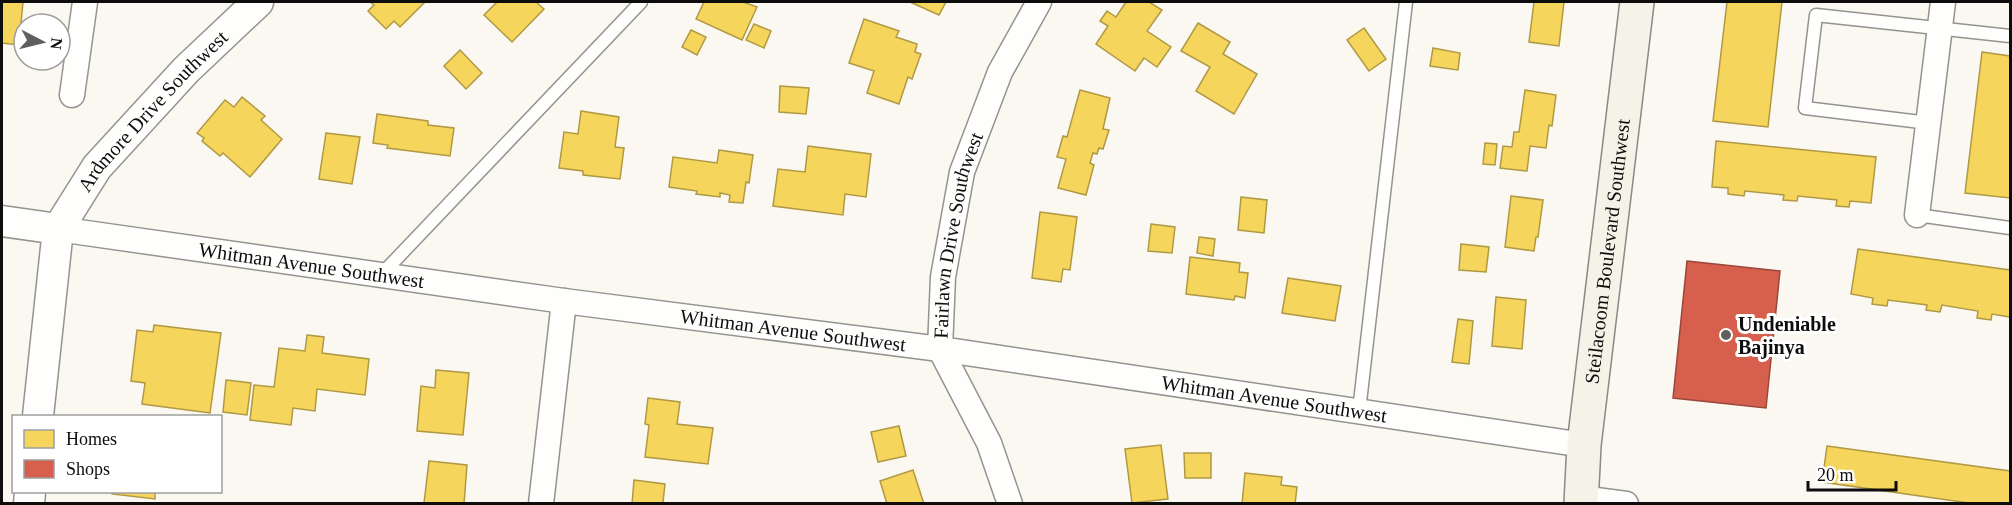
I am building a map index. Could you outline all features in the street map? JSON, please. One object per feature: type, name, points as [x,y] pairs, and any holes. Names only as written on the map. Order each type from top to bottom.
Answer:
[{"type":"main road","name":"Steilacoom Boulevard Southwest","points":[[1581,501],[1584,445],[1637,2]]},
{"type":"street","points":[[72,95],[85,2]]},
{"type":"street","name":"Ardmore Drive Southwest","points":[[58,229],[97,167],[186,70],[258,2]]},
{"type":"street","name":"Fairlawn Drive Southwest","points":[[1010,504],[989,443],[940,349],[943,277],[962,172],[1000,72],[1039,2]]},
{"type":"street","points":[[1917,215],[1943,2]]},
{"type":"street","name":"Whitman Avenue Southwest","points":[[2,221],[564,301],[940,349],[1584,445]]},
{"type":"street","points":[[38,415],[58,229]]},
{"type":"street","points":[[541,504],[564,301]]},
{"type":"street","points":[[1581,501],[1626,504]]},
{"type":"lane","points":[[381,275],[640,2]]},
{"type":"lane","points":[[1359,411],[1406,2]]},
{"type":"lane","points":[[1929,123],[1805,108],[1816,15],[2010,36]]},
{"type":"lane","points":[[1917,215],[2010,228]]},
{"type":"building: Homes","points":[[2,2],[23,2],[22,12],[12,12],[12,44],[2,43]]},
{"type":"building: Homes","points":[[370,2],[425,2],[400,27],[394,21],[386,29],[368,11],[374,5]]},
{"type":"building: Homes","points":[[497,2],[536,2],[544,9],[512,42],[484,15]]},
{"type":"building: Homes","points":[[704,2],[743,2],[757,7],[742,40],[696,19]]},
{"type":"building: Homes","points":[[910,2],[946,2],[939,15]]},
{"type":"building: Homes","points":[[1126,2],[1149,2],[1162,10],[1147,31],[1171,47],[1157,67],[1144,58],[1135,71],[1096,44],[1108,26],[1100,21],[1107,11],[1116,17]]},
{"type":"building: Homes","points":[[1534,2],[1564,2],[1559,46],[1529,42]]},
{"type":"building: Homes","points":[[1727,2],[1782,2],[1768,127],[1713,121]]},
{"type":"building: Homes","points":[[864,19],[899,31],[896,37],[917,44],[915,52],[921,54],[912,79],[908,77],[899,104],[867,93],[874,71],[849,63]]},
{"type":"building: Homes","points":[[1198,23],[1230,42],[1223,54],[1257,74],[1234,114],[1196,91],[1210,67],[1181,51]]},
{"type":"building: Homes","points":[[754,24],[771,31],[764,48],[746,40]]},
{"type":"building: Homes","points":[[1364,28],[1386,59],[1369,71],[1347,40]]},
{"type":"building: Homes","points":[[691,30],[706,37],[697,55],[682,47]]},
{"type":"building: Homes","points":[[1433,48],[1460,53],[1458,70],[1430,66]]},
{"type":"building: Homes","points":[[460,50],[482,73],[466,89],[444,66]]},
{"type":"building: Homes","points":[[1982,52],[2010,56],[2010,198],[1965,193]]},
{"type":"building: Homes","points":[[780,86],[809,88],[806,114],[779,112]]},
{"type":"building: Homes","points":[[1080,90],[1110,98],[1103,129],[1109,130],[1103,149],[1099,148],[1097,154],[1093,153],[1090,163],[1094,165],[1086,195],[1058,188],[1066,159],[1057,157],[1063,136],[1067,137]]},
{"type":"building: Homes","points":[[1525,90],[1556,95],[1552,126],[1549,125],[1546,148],[1530,146],[1527,171],[1500,168],[1503,146],[1512,147],[1514,132],[1519,132]]},
{"type":"building: Homes","points":[[242,97],[265,116],[261,120],[282,139],[250,177],[223,153],[220,156],[202,141],[204,138],[197,133],[225,100],[234,107]]},
{"type":"building: Homes","points":[[581,111],[619,117],[615,147],[624,148],[620,179],[583,175],[583,171],[559,168],[564,132],[578,134]]},
{"type":"building: Homes","points":[[377,114],[428,121],[428,125],[454,128],[450,156],[387,148],[388,145],[373,143]]},
{"type":"building: Homes","points":[[326,133],[360,137],[352,184],[319,179]]},
{"type":"building: Homes","points":[[1716,141],[1876,157],[1871,203],[1850,201],[1849,207],[1836,206],[1837,200],[1798,196],[1797,201],[1783,200],[1784,195],[1745,191],[1744,196],[1728,194],[1728,188],[1712,187]]},
{"type":"building: Homes","points":[[1485,143],[1497,144],[1495,165],[1483,164]]},
{"type":"building: Homes","points":[[808,146],[871,154],[866,197],[845,194],[843,215],[773,206],[778,169],[805,172]]},
{"type":"building: Homes","points":[[719,150],[753,155],[743,203],[729,202],[730,195],[720,193],[720,197],[696,194],[697,191],[669,187],[673,157],[717,163]]},
{"type":"building: Homes","points":[[1511,196],[1543,200],[1534,251],[1505,247]]},
{"type":"building: Homes","points":[[1241,197],[1267,200],[1264,233],[1238,230]]},
{"type":"building: Homes","points":[[1040,212],[1077,217],[1070,270],[1063,269],[1061,282],[1032,278]]},
{"type":"building: Homes","points":[[1151,224],[1175,227],[1172,253],[1148,251]]},
{"type":"building: Homes","points":[[1199,237],[1215,239],[1213,256],[1197,253]]},
{"type":"building: Homes","points":[[1461,244],[1489,247],[1486,272],[1459,270]]},
{"type":"building: Homes","points":[[1858,249],[2010,270],[2010,317],[1992,314],[1991,320],[1977,318],[1978,311],[1942,305],[1940,312],[1926,310],[1927,305],[1888,300],[1887,306],[1872,304],[1873,298],[1851,294]]},
{"type":"building: Homes","points":[[1190,257],[1240,263],[1239,272],[1248,273],[1245,298],[1235,296],[1234,300],[1186,294]]},
{"type":"building: Homes","points":[[1288,278],[1341,286],[1335,321],[1282,313]]},
{"type":"building: Homes","points":[[1496,297],[1526,300],[1522,349],[1492,346]]},
{"type":"building: Homes","points":[[1458,319],[1473,321],[1469,364],[1452,362]]},
{"type":"building: Homes","points":[[154,325],[221,333],[210,413],[142,404],[145,383],[131,381],[137,330],[153,332]]},
{"type":"building: Homes","points":[[307,335],[324,337],[322,353],[369,359],[365,395],[317,389],[315,411],[293,408],[291,425],[250,420],[254,385],[274,387],[279,348],[305,351]]},
{"type":"building: Homes","points":[[436,370],[469,373],[463,435],[417,431],[421,386],[435,388]]},
{"type":"building: Homes","points":[[226,380],[251,383],[247,415],[223,412]]},
{"type":"building: Homes","points":[[648,398],[680,402],[677,424],[713,428],[708,464],[645,457],[649,425],[645,424]]},
{"type":"building: Homes","points":[[899,426],[906,456],[878,462],[871,432]]},
{"type":"building: Homes","points":[[1161,445],[1168,499],[1132,503],[1125,449]]},
{"type":"building: Homes","points":[[1827,446],[2010,471],[2010,504],[1976,504],[1822,482]]},
{"type":"building: Homes","points":[[1184,453],[1211,453],[1211,478],[1185,478]]},
{"type":"building: Homes","points":[[429,461],[467,465],[464,504],[424,503]]},
{"type":"building: Homes","points":[[913,470],[924,504],[887,504],[880,481]]},
{"type":"building: Homes","points":[[1245,473],[1282,477],[1281,485],[1297,487],[1295,504],[1242,504]]},
{"type":"building: Homes","points":[[634,480],[665,484],[663,502],[667,504],[632,504]]},
{"type":"building: Homes","points":[[155,493],[155,499],[112,494]]},
{"type":"building: Shops","name":"Undeniable Bajinya","points":[[1687,261],[1780,271],[1766,408],[1673,398]]},
{"type":"place","name":"Undeniable Bajinya","points":[[1726,335]]}]
